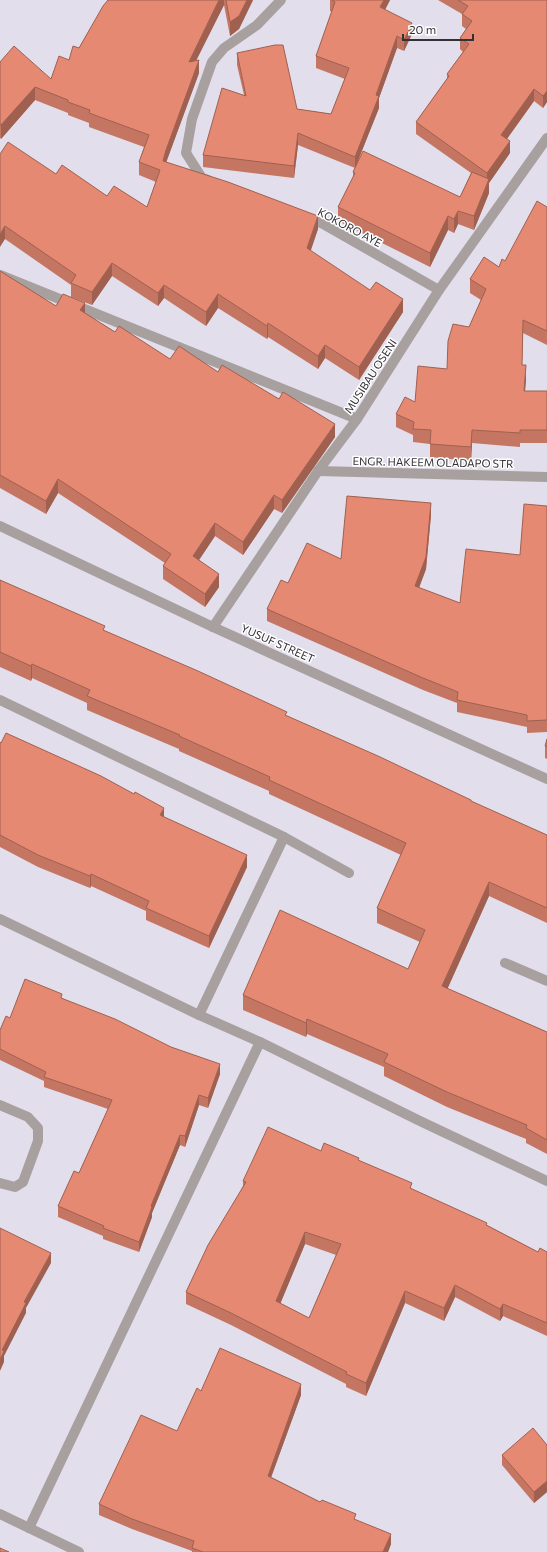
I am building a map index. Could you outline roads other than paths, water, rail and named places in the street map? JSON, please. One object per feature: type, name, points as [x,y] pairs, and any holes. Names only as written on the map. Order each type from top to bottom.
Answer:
[{"type":"street","points":[[217,183],[202,178],[186,153],[192,119],[209,69],[212,62],[224,48],[257,25],[281,0]]},
{"type":"street","name":"MUSIBAU OSENI","points":[[213,627],[318,471],[357,419],[439,290],[547,138]]},
{"type":"street","name":"KOKORO AYE","points":[[295,213],[323,224],[439,290]]},
{"type":"street","points":[[0,275],[357,419]]},
{"type":"street","name":"ENGR. HAKEEM OLADAPO STR","points":[[318,471],[547,477]]},
{"type":"street","name":"YUSUF STREET","points":[[0,526],[213,627],[547,779]]},
{"type":"street","points":[[0,700],[284,838],[349,873]]},
{"type":"street","points":[[199,1015],[284,838]]},
{"type":"street","points":[[1,922],[260,1042],[422,1122],[547,1181]]},
{"type":"street","points":[[505,963],[547,980]]},
{"type":"street","points":[[29,1528],[260,1042]]},
{"type":"street","points":[[0,1105],[28,1117],[38,1128],[38,1141],[23,1182],[15,1187],[0,1183]]},
{"type":"street","points":[[0,1514],[79,1552]]}]
